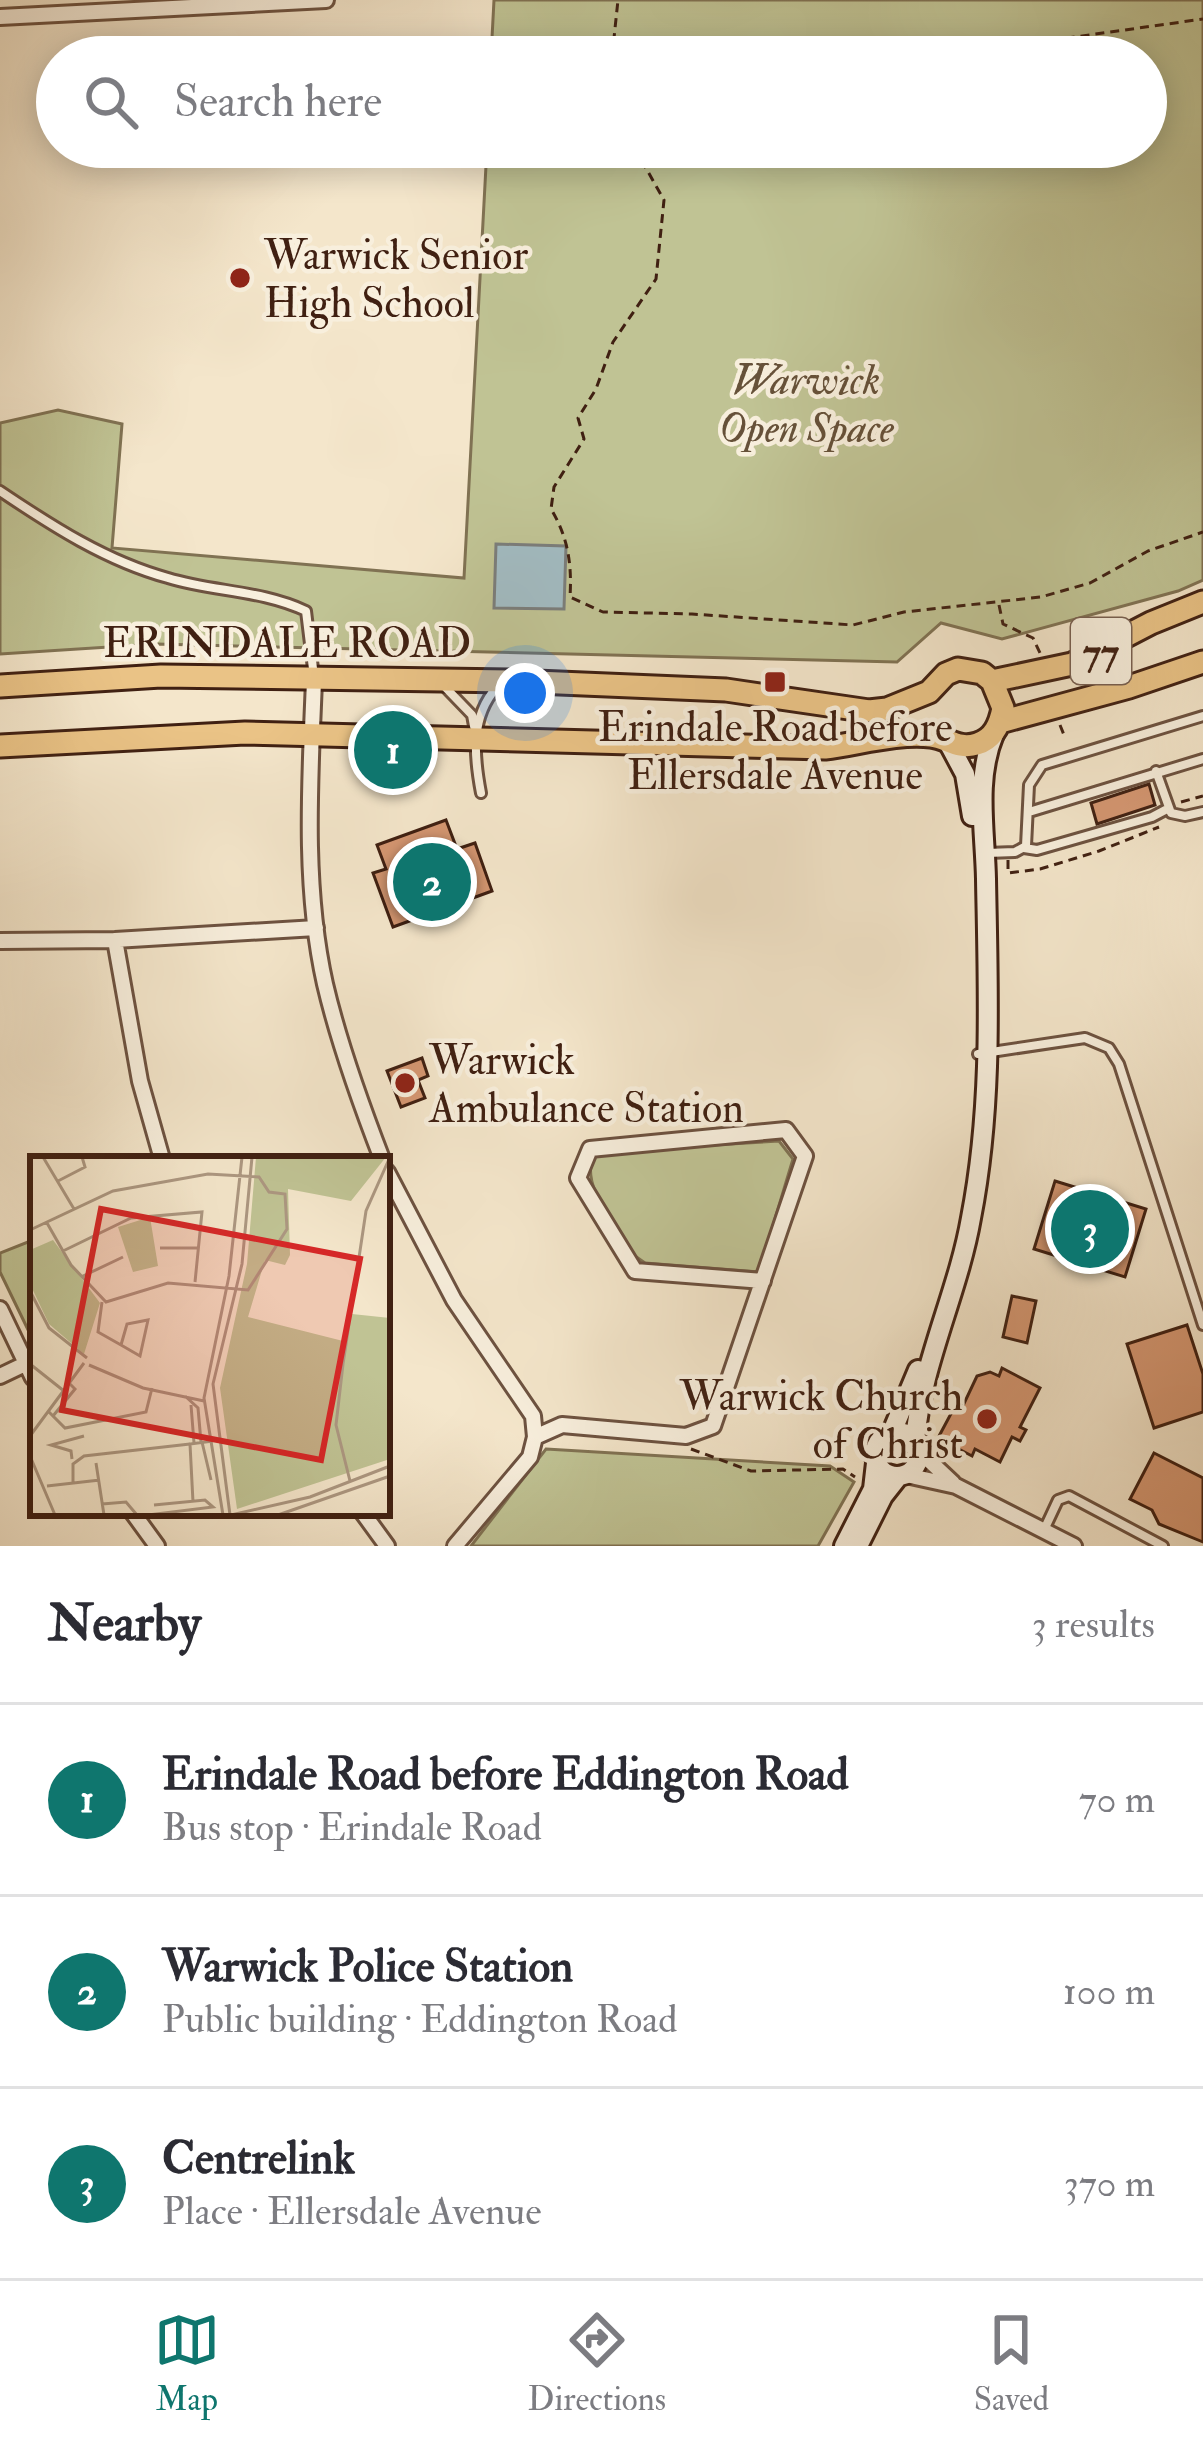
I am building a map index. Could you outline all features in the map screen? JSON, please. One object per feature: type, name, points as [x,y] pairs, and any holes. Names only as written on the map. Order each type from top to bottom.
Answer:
[{"type":"main road","name":"ERINDALE ROAD","points":[[0,686],[161,676],[512,681],[726,689],[869,711],[929,692],[946,674],[958,670],[992,681],[1072,664],[1203,602]]},
{"type":"main road","name":"77","points":[[997,728],[1203,662]]},
{"type":"main road","points":[[0,746],[245,733],[825,748],[943,740],[973,746],[997,728],[1003,708],[992,681]]},
{"type":"main road","points":[[929,692],[926,716],[943,740]]},
{"type":"street","points":[[0,17],[326,0]]},
{"type":"street","points":[[314,681],[316,928],[325,984],[351,1077],[381,1156]]},
{"type":"street","points":[[858,1546],[884,1496],[915,1468],[924,1388],[970,1223],[985,1127],[983,769],[997,728]]},
{"type":"street","points":[[844,1546],[873,1489],[877,1444],[892,1432],[914,1384],[959,1221],[984,1053],[971,796],[943,740]]},
{"type":"street","points":[[0,941],[115,940],[316,928]]},
{"type":"street","points":[[115,940],[140,1081],[161,1156]]},
{"type":"street","points":[[535,1437],[562,1425],[686,1436],[713,1426],[763,1280],[805,1156],[786,1130],[590,1149],[578,1178],[635,1271],[763,1280]]},
{"type":"street","points":[[390,1178],[454,1300],[533,1416],[530,1457],[455,1546]]},
{"type":"street","points":[[0,1309],[28,1371],[0,1376]]},
{"type":"street","points":[[892,1432],[902,1432],[956,1486]]},
{"type":"street","points":[[876,1463],[883,1472],[956,1486],[1074,1546]]},
{"type":"street","points":[[135,1516],[157,1546]]},
{"type":"street","points":[[365,1516],[387,1546]]},
{"type":"lane","points":[[0,491],[70,538],[168,578],[276,597],[306,611],[314,681]]},
{"type":"lane","points":[[436,681],[472,715],[476,740]]},
{"type":"lane","points":[[481,793],[476,740],[486,699],[497,687],[512,681]]},
{"type":"lane","points":[[1024,848],[1029,839],[1030,779],[1048,761],[1203,716]]},
{"type":"lane","points":[[1028,812],[1203,759]]},
{"type":"lane","points":[[1156,771],[1170,811]]},
{"type":"lane","points":[[985,854],[1037,850],[1170,811],[1203,812]]},
{"type":"lane","points":[[984,1053],[1085,1038],[1102,1043],[1114,1054],[1141,1124],[1203,1325]]},
{"type":"lane","points":[[1045,1530],[1058,1500],[1069,1496],[1163,1546]]},
{"type":"path","points":[[612,36],[618,0]]},
{"type":"path","points":[[1082,36],[1203,19]]},
{"type":"path","points":[[646,168],[664,200],[656,279],[613,342],[596,389],[578,418],[584,439],[554,487],[551,508],[566,533],[572,564],[570,597],[603,613],[853,625],[904,612],[998,604],[1090,583],[1148,550],[1203,532]]},
{"type":"path","points":[[998,604],[1003,624],[1022,631],[1037,647]]},
{"type":"path","points":[[1007,853],[1008,873],[1040,869],[1157,830],[1182,802],[1203,796]]},
{"type":"path","points":[[681,1445],[751,1472],[843,1469],[873,1489]]},
{"type":"green space","name":"Warwick Open Space","points":[[494,0],[1203,0],[1203,580],[1002,639],[941,623],[897,662],[156,644],[0,654],[0,423],[58,410],[122,424],[112,548],[464,578],[486,168],[1167,168],[1167,36],[492,36]]},
{"type":"green space","points":[[779,1141],[793,1159],[759,1272],[645,1263],[610,1219],[591,1177],[596,1152]]},
{"type":"green space","points":[[30,1241],[30,1334],[0,1272],[0,1253]]},
{"type":"green space","points":[[546,1449],[830,1466],[854,1482],[818,1546],[471,1546]]},
{"type":"water","points":[[496,544],[566,546],[564,609],[494,608]]},
{"type":"building","points":[[1149,784],[1155,805],[1097,824],[1091,803]]},
{"type":"building","points":[[446,820],[457,849],[475,843],[492,891],[393,927],[373,873],[386,869],[377,845]]},
{"type":"building","name":"Warwick Ambulance Station","points":[[422,1058],[428,1076],[418,1080],[425,1098],[401,1107],[387,1071]]},
{"type":"building","points":[[1055,1181],[1146,1209],[1125,1277],[1034,1249]]},
{"type":"building","points":[[1012,1296],[1036,1301],[1027,1343],[1003,1337]]},
{"type":"building","points":[[1187,1325],[1203,1374],[1203,1412],[1154,1428],[1127,1344]]},
{"type":"building","name":"Warwick Church of Christ","points":[[1002,1368],[1040,1388],[1020,1427],[1026,1430],[1020,1441],[1012,1437],[1000,1462],[975,1449],[972,1456],[938,1438],[954,1408],[961,1410],[977,1376],[990,1372],[999,1376]]},
{"type":"building","points":[[1154,1453],[1203,1478],[1203,1542],[1159,1524],[1152,1510],[1130,1499]]},
{"type":"place","name":"Warwick Senior High School","points":[[240,278]]},
{"type":"place","name":"Erindale Road before Ellersdale Avenue","points":[[775,682]]},
{"type":"place","name":"Erindale Road before Eddington Road","points":[[393,750]]},
{"type":"place","name":"Warwick Police Station","points":[[432,882]]},
{"type":"place","name":"Warwick Ambulance Station","points":[[405,1083]]},
{"type":"place","name":"Centrelink","points":[[1090,1229]]},
{"type":"place","name":"Warwick Church of Christ","points":[[987,1419]]}]
